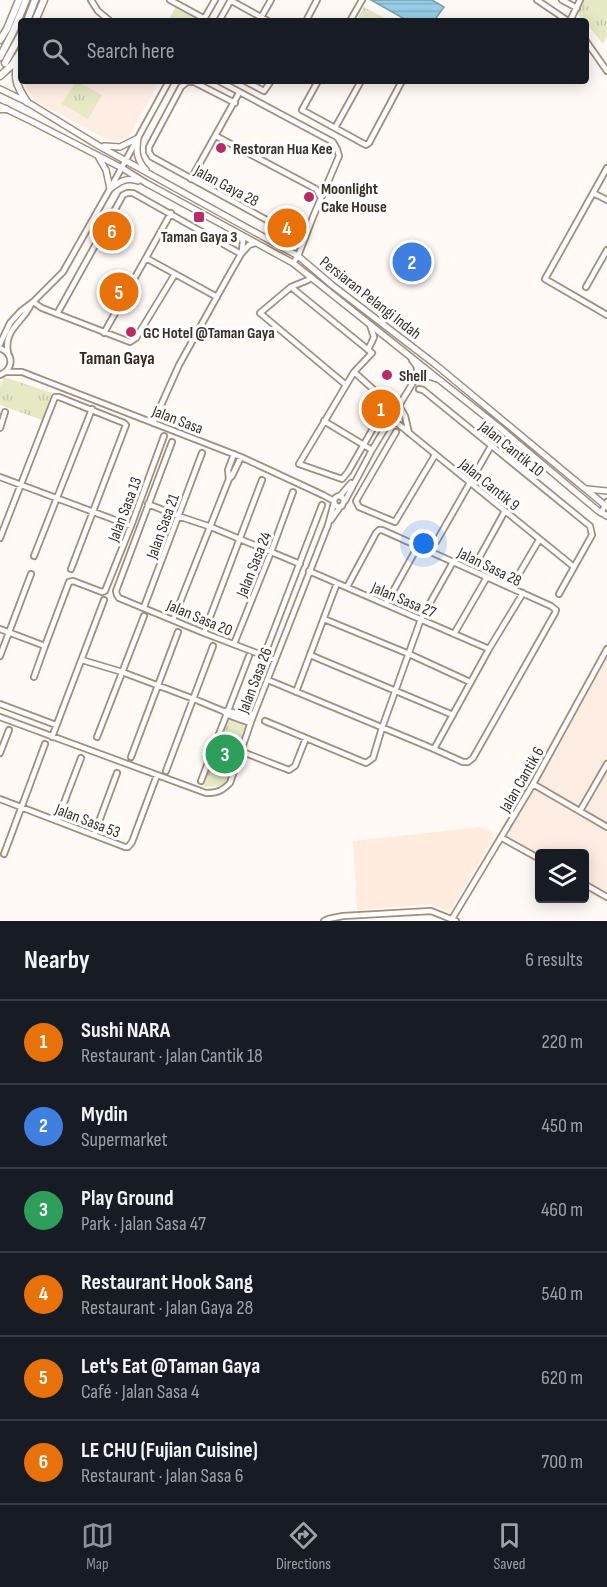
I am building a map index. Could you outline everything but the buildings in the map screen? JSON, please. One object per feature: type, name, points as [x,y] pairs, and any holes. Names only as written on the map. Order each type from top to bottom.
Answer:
[{"type":"highway","points":[[0,40],[19,0]]},
{"type":"highway","points":[[19,18],[26,0]]},
{"type":"highway","points":[[28,18],[35,0]]},
{"type":"highway","points":[[36,18],[44,0]]},
{"type":"highway","points":[[0,76],[18,20]]},
{"type":"highway","points":[[0,71],[18,39]]},
{"type":"highway","points":[[4,64],[18,55]]},
{"type":"highway","points":[[18,68],[16,81],[27,102]]},
{"type":"main road","name":"Persiaran Pelangi Indah","points":[[0,89],[27,102],[99,146],[298,256],[436,365],[606,505]]},
{"type":"main road","name":"Persiaran Pelangi Indah","points":[[2,108],[122,168],[293,263],[604,514]]},
{"type":"main road","points":[[31,121],[31,113],[39,109]]},
{"type":"main road","points":[[99,146],[120,147],[138,138]]},
{"type":"main road","points":[[138,138],[137,158],[149,173]]},
{"type":"main road","points":[[96,155],[106,170],[110,189],[117,183],[131,178],[146,183]]},
{"type":"main road","points":[[586,489],[607,491]]},
{"type":"street","points":[[91,0],[107,18]]},
{"type":"street","points":[[170,0],[201,18]]},
{"type":"street","points":[[205,18],[215,0]]},
{"type":"street","points":[[221,18],[230,0],[258,18]]},
{"type":"street","points":[[261,18],[271,0]]},
{"type":"street","points":[[308,18],[317,0]]},
{"type":"street","points":[[352,18],[362,0]]},
{"type":"street","points":[[537,0],[566,18]]},
{"type":"street","points":[[562,0],[575,10]]},
{"type":"street","points":[[572,18],[580,0]]},
{"type":"street","points":[[559,14],[565,16],[575,10]]},
{"type":"street","points":[[589,45],[607,71]]},
{"type":"street","points":[[8,353],[7,346],[15,325],[29,310],[32,303],[63,272],[167,84]]},
{"type":"street","name":"Jalan Gaya 28","points":[[185,84],[149,147],[152,157],[296,236],[302,245]]},
{"type":"street","name":"Jalan Gaya 28","points":[[198,84],[235,103]]},
{"type":"street","points":[[224,84],[333,142],[337,149],[339,156],[298,256],[293,263]]},
{"type":"street","points":[[251,84],[264,90],[269,84]]},
{"type":"street","points":[[316,84],[302,110],[365,144],[368,144],[400,84]]},
{"type":"street","points":[[335,128],[359,84]]},
{"type":"street","points":[[191,179],[240,93]]},
{"type":"street","points":[[235,103],[250,98]]},
{"type":"street","points":[[216,136],[316,189],[321,198]]},
{"type":"street","points":[[607,168],[545,279],[607,315]]},
{"type":"street","points":[[316,189],[324,188]]},
{"type":"street","points":[[57,314],[123,195],[127,193],[133,193],[171,213],[241,254]]},
{"type":"street","points":[[593,193],[607,200]]},
{"type":"street","points":[[104,333],[171,213]]},
{"type":"street","points":[[240,234],[243,241],[241,254]]},
{"type":"street","points":[[296,236],[306,235]]},
{"type":"street","points":[[153,423],[179,365],[241,254],[249,245],[255,243]]},
{"type":"street","points":[[586,287],[607,250]]},
{"type":"street","points":[[146,258],[217,297]]},
{"type":"street","points":[[32,303],[42,309],[132,342],[175,274]]},
{"type":"street","points":[[311,277],[291,287],[260,313],[346,385]]},
{"type":"street","points":[[291,287],[370,352]]},
{"type":"street","points":[[8,353],[0,346],[10,323],[25,306],[32,303]]},
{"type":"street","points":[[354,372],[387,404],[342,479],[299,464],[354,372],[370,352],[374,337],[369,324]]},
{"type":"street","name":"Jalan Sasa","points":[[8,353],[14,365],[22,372],[234,454],[336,500]]},
{"type":"street","points":[[336,500],[344,500],[342,505],[336,506],[336,500],[357,477],[417,376],[417,367],[410,357]]},
{"type":"street","points":[[0,375],[6,372],[11,365],[11,360]]},
{"type":"street","name":"Jalan Sasa","points":[[6,372],[22,372]]},
{"type":"street","points":[[417,376],[425,375],[439,380]]},
{"type":"street","name":"Jalan Cantik 10","points":[[418,389],[423,390],[590,526],[592,535],[574,567]]},
{"type":"street","points":[[0,538],[55,397],[92,409],[124,423],[126,425],[71,570]]},
{"type":"street","points":[[399,406],[405,416],[409,434]]},
{"type":"street","points":[[34,556],[92,409]]},
{"type":"street","points":[[0,428],[5,412]]},
{"type":"street","name":"Jalan Cantik 9","points":[[392,419],[574,567]]},
{"type":"street","points":[[324,421],[372,450]]},
{"type":"street","points":[[396,432],[356,501],[358,507],[392,522],[397,520],[435,455]]},
{"type":"street","name":"Jalan Sasa 13","points":[[45,646],[68,583],[73,581],[102,592],[106,589],[164,436]]},
{"type":"street","points":[[172,442],[148,504],[300,564]]},
{"type":"street","points":[[433,543],[436,542],[491,446]]},
{"type":"street","name":"Jalan Sasa 21","points":[[144,607],[202,453]]},
{"type":"street","points":[[229,479],[228,470],[234,454]]},
{"type":"street","points":[[173,620],[229,479],[241,457]]},
{"type":"street","points":[[0,477],[131,526]]},
{"type":"street","name":"Jalan Sasa 26","points":[[328,525],[357,477]]},
{"type":"street","points":[[204,633],[262,480]]},
{"type":"street","name":"Jalan Sasa 24","points":[[234,645],[293,492]]},
{"type":"street","name":"Jalan Sasa 26","points":[[0,717],[206,793],[215,793],[224,789],[230,783],[251,721],[336,500]]},
{"type":"street","name":"Jalan Sasa 20","points":[[148,504],[117,591],[119,598],[275,660]]},
{"type":"street","points":[[264,656],[322,505]]},
{"type":"street","points":[[604,514],[606,505]]},
{"type":"street","points":[[478,558],[505,511]]},
{"type":"street","name":"Jalan Sasa 28","points":[[347,587],[379,530],[523,593],[470,682],[434,749]]},
{"type":"street","points":[[516,579],[539,540]]},
{"type":"street","points":[[386,604],[418,546]]},
{"type":"street","points":[[265,721],[366,763],[370,762],[421,619],[453,562]]},
{"type":"street","points":[[559,594],[574,567]]},
{"type":"street","name":"Jalan Sasa 27","points":[[309,571],[489,649]]},
{"type":"street","points":[[0,656],[31,574]]},
{"type":"street","points":[[454,634],[487,577]]},
{"type":"street","points":[[296,692],[337,583]]},
{"type":"street","points":[[267,680],[463,762],[468,762],[473,758],[556,610],[523,593]]},
{"type":"street","points":[[52,737],[104,600]]},
{"type":"street","points":[[97,737],[144,616]]},
{"type":"street","points":[[324,619],[470,682]]},
{"type":"street","points":[[0,629],[45,646],[34,677]]},
{"type":"street","points":[[130,757],[178,632]]},
{"type":"street","points":[[166,771],[213,646]]},
{"type":"street","name":"Jalan Cantik 6","points":[[454,920],[533,784],[607,649]]},
{"type":"street","points":[[310,655],[453,715]]},
{"type":"street","points":[[201,781],[225,712],[249,656]]},
{"type":"street","points":[[82,660],[122,672],[251,721]]},
{"type":"street","points":[[0,705],[56,725]]},
{"type":"street","points":[[0,753],[9,730]]},
{"type":"street","points":[[240,751],[289,770],[295,766],[306,738]]},
{"type":"street","points":[[4,854],[45,744]]},
{"type":"street","points":[[57,821],[81,758]]},
{"type":"street","points":[[580,812],[607,764]]},
{"type":"street","points":[[94,835],[117,772]]},
{"type":"street","name":"Jalan Sasa 53","points":[[0,799],[125,847],[130,845],[157,775]]},
{"type":"street","points":[[533,784],[607,827]]},
{"type":"street","points":[[502,838],[535,856]]},
{"type":"street","points":[[589,886],[607,897]]},
{"type":"street","points":[[324,921],[343,916],[431,911],[454,920]]},
{"type":"shaded area","points":[[25,84],[157,84],[128,138],[118,141],[108,140],[35,101]]},
{"type":"shaded area","points":[[607,643],[607,904],[589,893],[589,849],[535,849],[535,862],[496,838]]},
{"type":"shaded area","points":[[481,827],[495,834],[450,912],[432,904],[357,910],[353,841]]},
{"type":"green space","points":[[583,0],[607,0],[607,36],[603,44],[589,27],[589,18],[581,18],[577,13]]},
{"type":"green space","points":[[176,6],[194,18],[170,18]]},
{"type":"green space","points":[[364,7],[384,18],[358,18]]},
{"type":"green space","points":[[74,84],[82,84],[102,95],[88,119],[60,103],[64,101]]},
{"type":"green space","points":[[4,377],[52,393],[42,420],[0,405],[0,386]]},
{"type":"green space","points":[[227,718],[245,726],[227,782],[220,786],[203,787]]},
{"type":"water","points":[[371,0],[432,0],[444,7],[436,18],[403,18]]},
{"type":"place","name":"Restoran Hua Kee","points":[[221,148]]},
{"type":"place","name":"Moonlight Cake House","points":[[309,197]]},
{"type":"place","name":"Taman Gaya 3","points":[[199,217]]},
{"type":"place","name":"Restaurant Hook Sang","points":[[287,228]]},
{"type":"place","name":"LE CHU (Fujian Cuisine)","points":[[112,231]]},
{"type":"place","name":"Mydin","points":[[412,262]]},
{"type":"place","name":"Let's Eat @Taman Gaya","points":[[119,292]]},
{"type":"place","name":"GC Hotel @Taman Gaya","points":[[131,332]]},
{"type":"place","name":"Shell","points":[[387,375]]},
{"type":"place","name":"Sushi NARA","points":[[381,409]]},
{"type":"place","name":"Play Ground","points":[[225,754]]},
{"type":"district","name":"Taman Gaya","points":[[117,358]]}]
